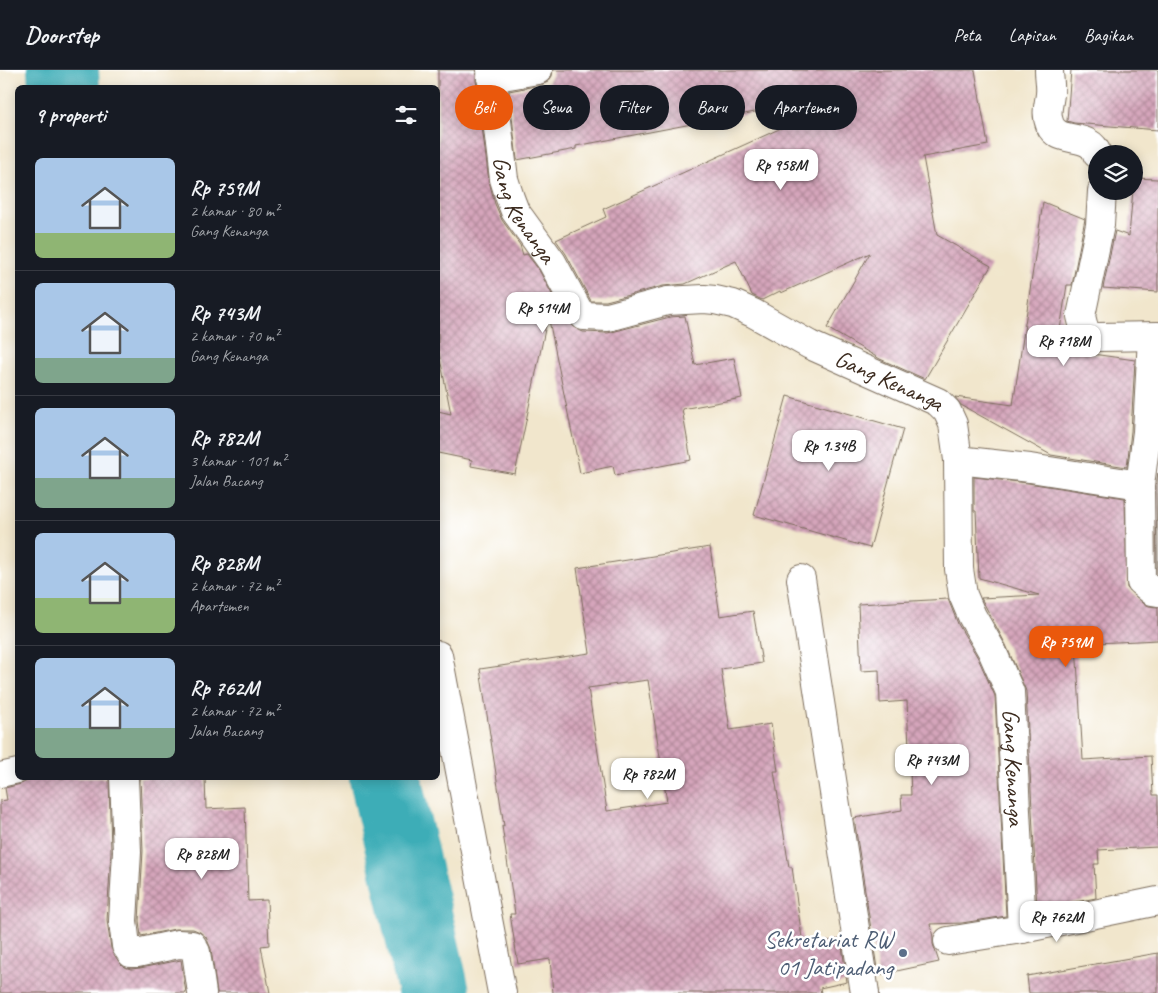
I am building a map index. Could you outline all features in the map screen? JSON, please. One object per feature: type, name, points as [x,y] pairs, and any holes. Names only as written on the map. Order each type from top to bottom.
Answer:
[{"type":"street","points":[[491,74],[538,70]]},
{"type":"street","points":[[1049,70],[1050,92],[1047,108],[1052,128],[1059,135],[1092,145]]},
{"type":"street","name":"Gang Kenanga","points":[[491,74],[504,179],[510,198],[516,211],[552,262],[578,310],[584,316],[608,317],[667,301],[704,299],[733,304],[810,345],[938,402],[947,412],[953,424],[958,460],[960,569],[963,595],[1010,692],[1022,929]]},
{"type":"street","points":[[1102,200],[1100,225],[1081,316],[1085,332],[1092,336],[1155,336],[1147,432],[1140,484],[1141,582],[1152,591],[1158,592]]},
{"type":"street","points":[[958,460],[1140,484]]},
{"type":"street","points":[[801,579],[865,993]]},
{"type":"street","points":[[440,666],[502,993]]},
{"type":"street","points":[[124,780],[127,852],[123,920],[126,946],[131,953],[136,953],[184,943],[192,945],[196,952],[202,993]]},
{"type":"street","points":[[948,941],[1022,929],[1158,901]]},
{"type":"lane","points":[[0,775],[15,772]]},
{"type":"building","points":[[438,70],[476,70],[477,85],[455,85],[455,130],[482,130],[489,181],[495,204],[502,220],[520,245],[523,255],[527,254],[539,270],[564,317],[573,327],[583,332],[608,333],[670,317],[685,316],[695,365],[734,358],[742,398],[682,409],[691,460],[615,475],[613,466],[580,473],[548,315],[515,474],[471,466],[472,460],[440,453],[440,411],[451,414],[440,358],[440,85],[438,85]]},
{"type":"building","points":[[553,70],[975,70],[988,145],[923,157],[937,235],[991,266],[925,379],[880,359],[827,328],[870,253],[762,300],[752,295],[736,261],[685,284],[663,286],[606,301],[591,301],[566,254],[556,240],[606,217],[603,209],[777,130],[857,130],[857,85],[755,85],[755,112],[745,114],[745,85],[679,85],[679,126],[669,128],[669,85],[600,85],[600,130],[660,130],[576,146],[576,149],[517,160],[513,126],[513,90],[523,88],[523,130],[590,130],[590,85],[541,85],[548,82]]},
{"type":"building","points":[[1071,70],[1158,70],[1158,130],[1067,121]]},
{"type":"building","points":[[1143,178],[1158,179],[1158,292],[1103,288],[1115,231],[1129,236],[1132,200],[1143,200]]},
{"type":"building","points":[[1043,202],[1085,219],[1072,285],[1067,285],[1057,349],[1135,360],[1127,467],[1051,455],[961,405],[955,397],[1013,405]]},
{"type":"building","points":[[787,396],[903,429],[870,548],[754,515]]},
{"type":"building","points":[[1158,473],[1158,576],[1156,486]]},
{"type":"building","points":[[974,477],[1125,498],[1127,588],[1143,603],[1158,607],[1158,640],[1076,644],[1083,760],[1151,756],[1153,795],[1158,795],[1158,847],[1098,850],[1099,864],[1094,864],[1096,898],[1037,908],[1026,691],[1006,645],[981,598],[1039,595],[979,578],[976,511],[974,511]]},
{"type":"building","points":[[710,547],[720,616],[753,611],[762,663],[721,669],[730,730],[771,724],[778,771],[774,771],[789,867],[792,867],[803,945],[841,939],[847,982],[820,988],[821,993],[553,993],[550,959],[518,964],[510,914],[515,914],[502,826],[504,826],[480,669],[590,653],[577,568]],"holes":[[[648,680],[667,802],[607,811],[588,688]]]},
{"type":"building","points":[[948,599],[958,624],[978,658],[995,696],[1006,916],[962,923],[930,924],[933,944],[939,962],[878,975],[854,818],[902,810],[901,795],[911,795],[907,701],[880,703],[879,670],[861,671],[858,604]]},
{"type":"building","points":[[109,780],[111,852],[107,920],[111,948],[119,962],[124,967],[131,969],[181,960],[186,993],[0,993],[0,801],[7,800],[5,788],[27,781]]},
{"type":"building","points":[[140,780],[205,780],[206,809],[245,807],[248,901],[267,900],[269,945],[261,946],[270,993],[217,993],[211,949],[206,937],[200,932],[193,929],[175,929],[141,936],[139,921],[143,851]]},
{"type":"building","points":[[1158,953],[1158,993],[1029,993],[1027,976]]},
{"type":"waterway","points":[[63,70],[64,85]]},
{"type":"waterway","points":[[385,780],[434,993]]},
{"type":"place","name":"Sekretariat RW 01 Jatipadang","points":[[903,953]]}]
